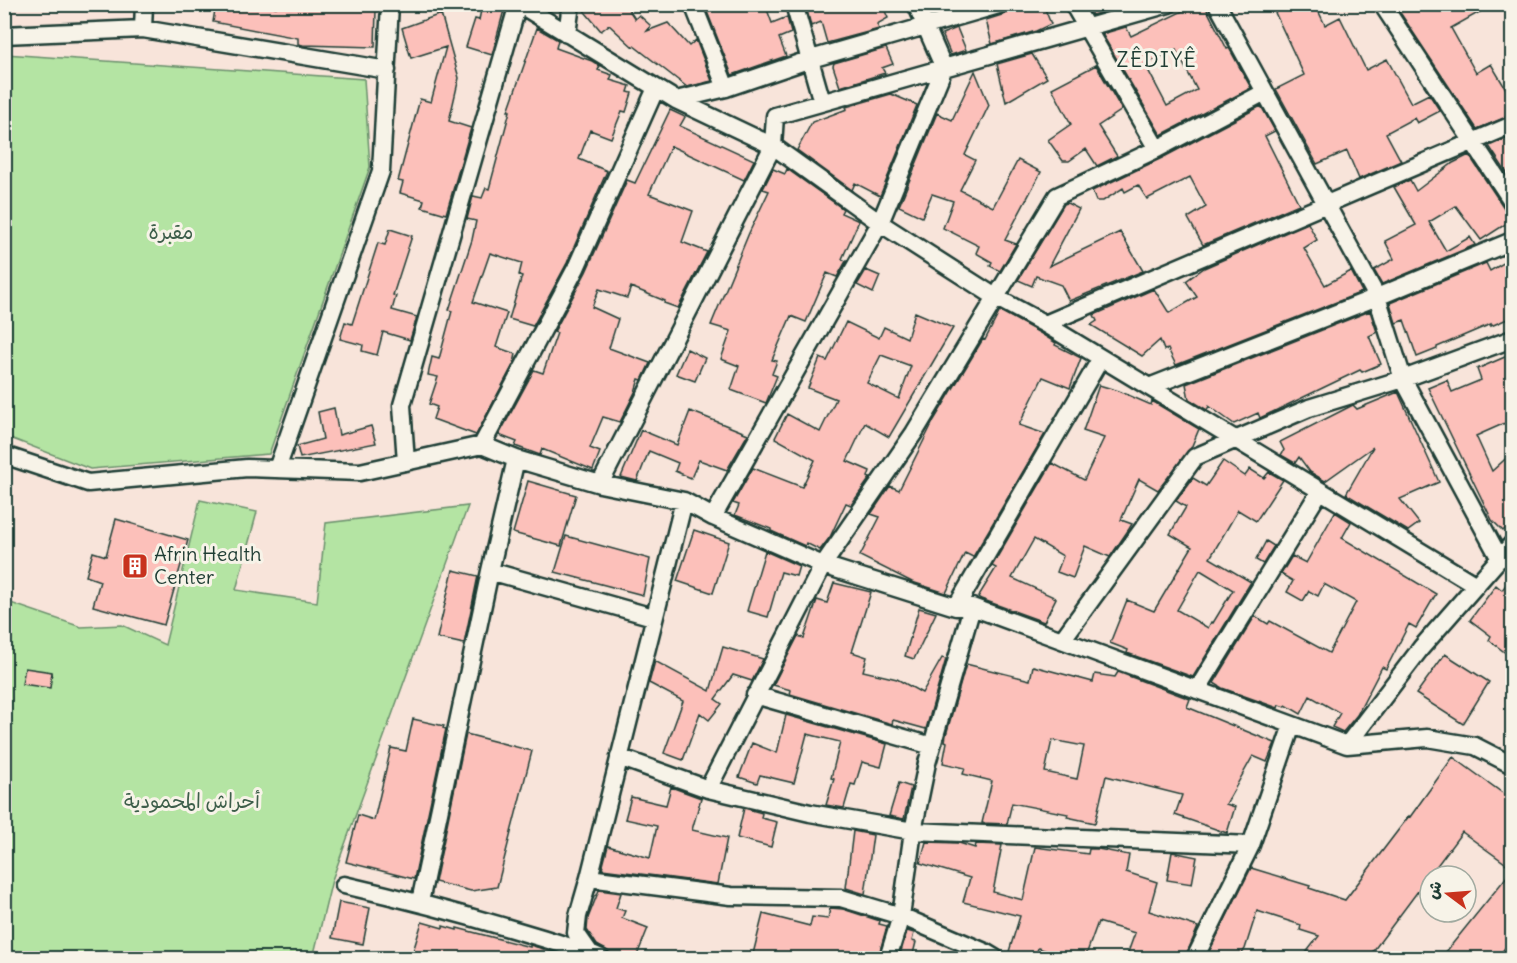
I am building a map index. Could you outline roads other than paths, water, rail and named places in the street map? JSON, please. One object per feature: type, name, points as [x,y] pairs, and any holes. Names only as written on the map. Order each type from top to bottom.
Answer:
[{"type":"street","points":[[143,29],[144,4]]},
{"type":"street","points":[[277,469],[381,171],[390,4]]},
{"type":"street","points":[[406,462],[402,405],[519,4],[676,100],[772,146],[880,223],[997,298],[1045,324],[1476,585]]},
{"type":"street","points":[[567,34],[571,4]]},
{"type":"street","points":[[693,4],[726,88]]},
{"type":"street","points":[[794,4],[822,102]]},
{"type":"street","points":[[713,517],[880,223],[944,68],[916,4]]},
{"type":"street","points":[[676,100],[726,88],[811,59],[1002,4]]},
{"type":"street","points":[[1073,4],[1157,148]]},
{"type":"street","points":[[600,484],[772,146],[775,116],[1169,4]]},
{"type":"street","points":[[1217,4],[1377,297],[1403,379],[1500,559]]},
{"type":"street","points":[[1382,4],[1512,201]]},
{"type":"street","points":[[4,34],[143,29],[387,70]]},
{"type":"street","points":[[482,445],[576,268],[656,88]]},
{"type":"street","points":[[708,789],[824,565],[914,433],[1057,196],[1265,92]]},
{"type":"street","points":[[1045,324],[1327,206],[1512,125]]},
{"type":"street","points":[[1149,387],[1512,241]]},
{"type":"street","points":[[1062,640],[1195,457],[1309,408],[1403,379],[1512,339]]},
{"type":"street","points":[[888,958],[901,916],[913,831],[964,607],[1101,358]]},
{"type":"street","points":[[4,455],[88,483],[247,468],[360,472],[482,445],[516,459],[600,484],[684,501],[713,517],[824,565],[964,607],[1062,640],[1347,745],[1427,738],[1475,746],[1512,765]]},
{"type":"street","points":[[420,902],[516,459]]},
{"type":"street","points":[[1197,690],[1320,491]]},
{"type":"street","points":[[593,957],[576,933],[578,916],[684,501]]},
{"type":"street","points":[[1347,745],[1421,648],[1512,544]]},
{"type":"street","points":[[490,571],[653,617]]},
{"type":"street","points":[[755,695],[932,746]]},
{"type":"street","points":[[1195,958],[1251,845],[1292,725]]},
{"type":"street","points":[[619,757],[708,789],[810,813],[913,831],[1251,845]]},
{"type":"street","points":[[589,878],[731,896],[841,898],[901,916],[995,958]]},
{"type":"street","points":[[344,885],[420,902],[502,925],[593,957]]},
{"type":"place","name":"Afrin Health Center","points":[[135,566]]},
{"type":"district","name":"ZÊDIYÊ","points":[[1157,60]]},
{"type":"park label","name":"مقبرة","points":[[171,232]]},
{"type":"park label","name":"أحراش المحمودية","points":[[192,801]]}]
